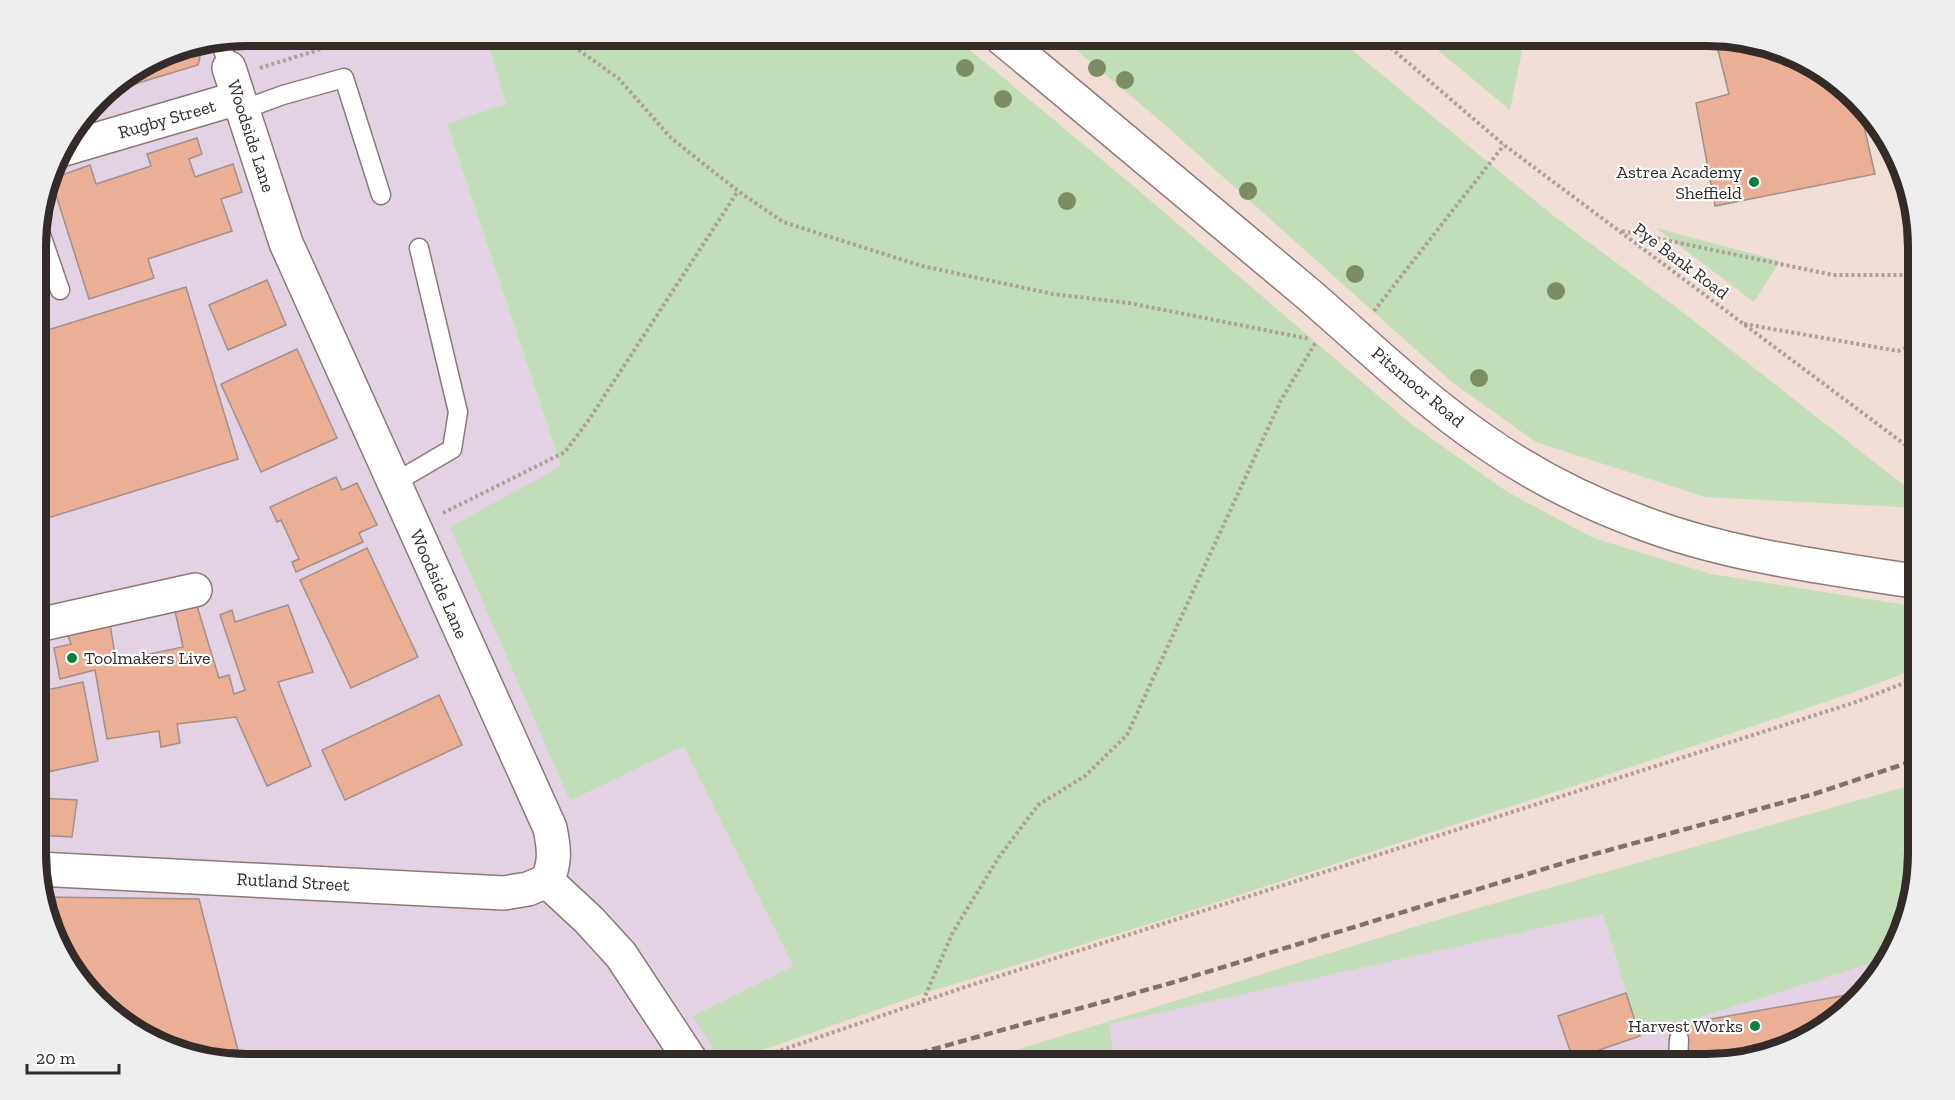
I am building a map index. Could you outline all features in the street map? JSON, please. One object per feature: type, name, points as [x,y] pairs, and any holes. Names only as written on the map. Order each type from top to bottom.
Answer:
[{"type":"street","name":"Pitsmoor Road","points":[[1011,46],[1444,412],[1484,441],[1545,478],[1610,510],[1673,533],[1753,555],[1908,580]]},
{"type":"street","name":"Rugby Street","points":[[75,144],[232,79]]},
{"type":"street","name":"Woodside Lane","points":[[232,79],[286,243],[549,828],[555,849],[553,868],[547,880]]},
{"type":"street","points":[[46,623],[195,590]]},
{"type":"street","name":"Rutland Street","points":[[47,869],[504,893],[528,889],[547,880]]},
{"type":"street","points":[[547,880],[589,920],[621,955],[686,1054]]},
{"type":"lane","points":[[232,79],[283,95],[344,78],[381,195]]},
{"type":"lane","points":[[394,483],[452,449],[458,412],[419,248]]},
{"type":"lane","points":[[46,249],[60,290]]},
{"type":"lane","points":[[1678,1053],[1679,1039]]},
{"type":"path","name":"Pye Bank Road","points":[[1389,46],[1504,145],[1908,448]]},
{"type":"path","points":[[232,79],[330,47]]},
{"type":"path","points":[[574,47],[618,78],[671,138],[738,191],[783,222],[922,266],[1053,294],[1129,303],[1316,340],[1281,400],[1127,735],[1085,776],[1038,805],[999,857],[959,923],[922,1001]]},
{"type":"path","points":[[1355,335],[1504,145]]},
{"type":"path","points":[[413,527],[565,452],[588,421],[738,191]]},
{"type":"path","points":[[1901,194],[1908,231]]},
{"type":"path","points":[[1618,230],[1833,275],[1908,275]]},
{"type":"path","points":[[1743,324],[1898,351],[1908,347]]},
{"type":"path","points":[[771,1054],[922,1001],[1845,705],[1908,681]]},
{"type":"shaded area","points":[[235,47],[489,47],[506,104],[447,125],[561,467],[450,527],[571,801],[682,745],[793,966],[694,1016],[717,1054],[248,1054],[222,1052],[196,1047],[147,1027],[115,1004],[80,964],[57,917],[50,891],[46,852],[46,248],[50,209],[57,183],[73,147],[96,115],[115,96],[147,73],[183,57],[209,50]]},
{"type":"shaded area","points":[[1603,914],[1641,1035],[1876,962],[1859,985],[1819,1020],[1772,1043],[1746,1050],[1720,1053],[1114,1053],[1109,1024]]},
{"type":"green space","points":[[1072,46],[1347,46],[1555,217],[1681,311],[1908,488],[1908,507],[1705,497],[1536,442],[1452,382],[1165,125]]},
{"type":"green space","points":[[1433,46],[1523,46],[1510,110]]},
{"type":"green space","points":[[489,47],[966,47],[1131,184],[1411,424],[1506,491],[1593,538],[1711,574],[1908,605],[1908,672],[1592,780],[1178,915],[919,995],[752,1054],[717,1054],[693,1016],[793,966],[683,746],[570,801],[450,527],[561,466],[447,124],[506,104]]},
{"type":"green space","points":[[1656,228],[1780,261],[1754,302]]},
{"type":"green space","points":[[1908,786],[1908,865],[1905,891],[1893,929],[1876,962],[1640,1036],[1603,914],[1109,1024],[1114,1053],[1005,1053],[1450,916]]},
{"type":"building","points":[[1717,47],[1759,53],[1808,73],[1850,105],[1862,120],[1875,174],[1715,206],[1696,103],[1729,94]]},
{"type":"building","points":[[195,54],[200,57],[198,65],[128,86],[147,73],[183,57]]},
{"type":"building","points":[[197,138],[202,154],[189,159],[195,177],[233,164],[242,192],[221,199],[232,231],[148,259],[154,278],[89,299],[55,191],[57,183],[60,176],[90,165],[96,184],[151,166],[147,154]]},
{"type":"building","points":[[267,280],[286,325],[228,350],[209,305]]},
{"type":"building","points":[[186,287],[238,459],[46,519],[46,331]]},
{"type":"building","points":[[297,349],[337,438],[261,472],[221,384]]},
{"type":"building","points":[[336,477],[342,490],[357,483],[377,525],[359,533],[363,542],[296,572],[292,562],[299,559],[281,520],[277,522],[270,507]]},
{"type":"building","points":[[367,548],[418,657],[351,688],[300,580]]},
{"type":"building","points":[[288,605],[313,672],[278,682],[311,766],[267,786],[236,717],[177,724],[180,743],[161,747],[159,731],[107,739],[95,670],[60,679],[54,648],[71,644],[68,635],[110,624],[116,661],[183,647],[175,611],[197,606],[219,678],[229,675],[234,694],[245,690],[220,615],[232,610],[235,622]]},
{"type":"building","points":[[83,682],[98,761],[46,772],[46,690]]},
{"type":"building","points":[[439,695],[462,745],[345,800],[322,750]]},
{"type":"building","points":[[46,798],[77,800],[72,837],[46,835]]},
{"type":"building","points":[[52,897],[199,899],[239,1053],[196,1047],[171,1038],[147,1027],[115,1004],[80,964],[67,941]]},
{"type":"building","points":[[1626,993],[1640,1036],[1590,1053],[1571,1053],[1558,1016]]},
{"type":"building","name":"Harvest Works","points":[[1849,995],[1819,1020],[1796,1033],[1746,1050],[1682,1053],[1683,1024]]},
{"type":"railway","points":[[918,1054],[1171,983],[1580,858],[1814,794],[1908,763]]},
{"type":"place","name":"Astrea Academy Sheffield","points":[[1754,182]]},
{"type":"place","name":"Toolmakers Live","points":[[72,658]]},
{"type":"place","name":"Harvest Works","points":[[1755,1026]]}]
